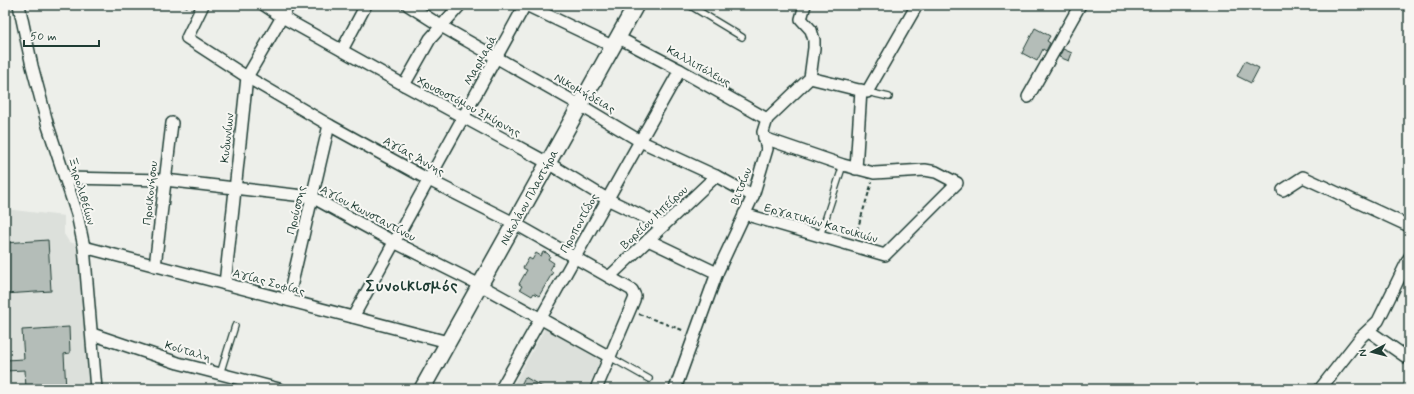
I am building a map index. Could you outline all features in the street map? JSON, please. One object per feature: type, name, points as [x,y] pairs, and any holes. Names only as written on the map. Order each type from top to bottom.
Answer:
[{"type":"main road","name":"Νικολάου Πλαστήρα","points":[[422,389],[636,5]]},
{"type":"street","name":"Ξηρολιθείων","points":[[19,5],[32,66],[48,126],[77,214],[84,247],[96,389]]},
{"type":"street","name":"Αγίας Άννης","points":[[203,5],[187,38],[247,77],[329,125],[428,180],[514,223],[632,290],[635,296],[630,311]]},
{"type":"street","name":"Χρυσοστόμου Σμύρνης","points":[[264,5],[282,17],[404,85],[548,163],[607,199],[663,226]]},
{"type":"street","name":"Κυδωνίων","points":[[225,284],[247,77],[289,5]]},
{"type":"street","points":[[342,50],[366,5]]},
{"type":"street","name":"Νικομήδειας","points":[[408,5],[441,26],[640,141],[716,176],[753,196]]},
{"type":"street","points":[[404,85],[430,39],[460,5]]},
{"type":"street","name":"Καλλιπόλεως","points":[[526,5],[615,41],[680,70],[767,119]]},
{"type":"street","name":"Μαρμαρά","points":[[352,317],[526,5]]},
{"type":"street","points":[[767,119],[810,78],[814,40],[811,30],[801,18],[805,5]]},
{"type":"street","points":[[856,169],[864,91],[918,5]]},
{"type":"street","points":[[1028,96],[1080,5]]},
{"type":"street","name":"Προποντίδος","points":[[501,389],[680,70]]},
{"type":"street","points":[[810,78],[864,91]]},
{"type":"street","name":"Βιτσίου","points":[[675,389],[717,273],[753,196],[767,149],[763,132],[767,119]]},
{"type":"street","name":"Προικονήσου","points":[[155,266],[172,123]]},
{"type":"street","name":"Προύσσης","points":[[288,300],[329,125]]},
{"type":"street","points":[[764,138],[843,165],[874,173]]},
{"type":"street","name":"Εργατικών Κατοικιών","points":[[744,214],[885,255],[957,183],[936,172],[925,170],[874,173]]},
{"type":"street","name":"Βορείου Ηπείρου","points":[[609,277],[716,176]]},
{"type":"street","points":[[1283,190],[1303,177],[1409,226]]},
{"type":"street","name":"Αγίου Κωνσταντίνου","points":[[65,178],[165,180],[312,197],[394,242],[480,285],[610,357]]},
{"type":"street","points":[[648,240],[717,273]]},
{"type":"street","name":"Αγίας Σοφίας","points":[[84,247],[448,342]]},
{"type":"street","points":[[1320,389],[1361,338],[1378,321],[1409,258]]},
{"type":"street","points":[[596,389],[630,311]]},
{"type":"street","points":[[1369,331],[1409,359]]},
{"type":"street","name":"Κούταλη","points":[[92,334],[178,363],[279,389]]},
{"type":"lane","points":[[689,5],[742,37]]},
{"type":"lane","points":[[864,91],[889,97]]},
{"type":"lane","points":[[820,237],[843,165]]},
{"type":"lane","points":[[220,374],[235,326]]},
{"type":"lane","points":[[610,357],[649,379]]},
{"type":"path","points":[[853,246],[874,173]]},
{"type":"path","points":[[630,311],[695,335]]},
{"type":"shaded area","points":[[5,209],[64,216],[64,234],[69,242],[80,245],[90,389],[5,389]]},
{"type":"shaded area","points":[[545,328],[601,360],[587,389],[511,389]]},
{"type":"building","points":[[1035,28],[1050,36],[1047,41],[1050,43],[1046,51],[1043,49],[1037,61],[1022,53]]},
{"type":"building","points":[[1063,49],[1072,53],[1069,61],[1059,57]]},
{"type":"building","points":[[1245,61],[1259,68],[1251,83],[1237,76]]},
{"type":"building","points":[[48,240],[51,291],[5,294],[5,243]]},
{"type":"building","points":[[543,252],[550,256],[548,259],[554,263],[550,270],[553,272],[539,296],[534,293],[532,296],[520,289],[522,286],[519,284],[527,270],[523,268],[529,258],[532,260],[536,253],[541,256]]},
{"type":"building","points":[[69,327],[70,353],[64,354],[66,389],[26,389],[25,370],[5,371],[5,360],[24,359],[22,330]]},
{"type":"building","points":[[525,377],[546,389],[519,389]]},
{"type":"district","name":"Συνοικισμός","points":[[412,285]]}]
